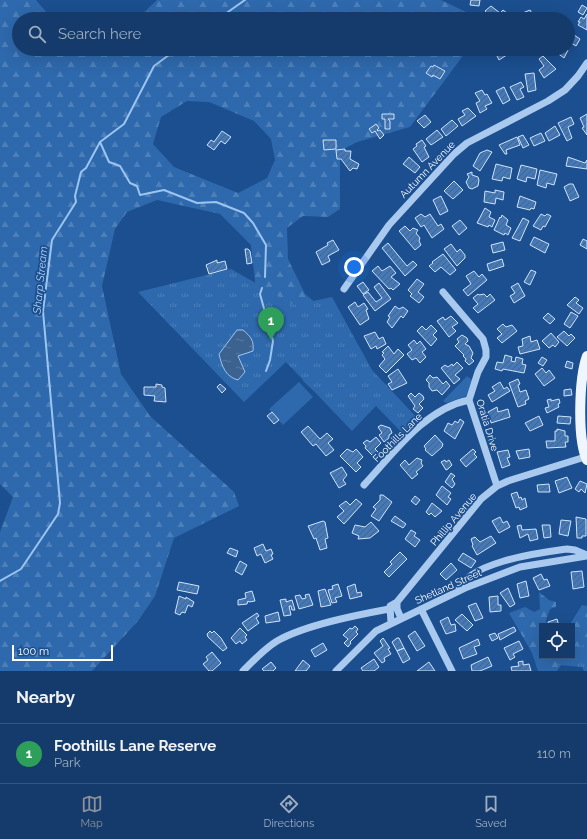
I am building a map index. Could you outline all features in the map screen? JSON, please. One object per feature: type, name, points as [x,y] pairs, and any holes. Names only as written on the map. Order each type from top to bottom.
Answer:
[{"type":"main road","points":[[586,459],[583,444],[580,386],[587,356]]},
{"type":"street","name":"Autumn Avenue","points":[[344,289],[389,225],[454,154],[467,143],[548,101],[565,90],[578,76],[587,63]]},
{"type":"street","name":"Oratia Drive","points":[[443,292],[483,339],[486,357],[478,372],[469,400],[497,486]]},
{"type":"street","name":"Foothills Lane","points":[[364,485],[422,424],[457,402],[469,400]]},
{"type":"street","name":"Phillip Avenue","points":[[243,671],[265,650],[279,640],[303,631],[389,609],[390,606],[397,602],[481,499],[497,486],[508,481],[586,459]]},
{"type":"street","points":[[457,592],[460,584],[474,574],[516,557],[567,549],[575,550],[587,556]]},
{"type":"street","name":"Shetland Street","points":[[336,671],[369,636],[401,618],[457,592],[520,567],[587,556]]},
{"type":"street","points":[[397,602],[397,609],[401,618]]},
{"type":"street","points":[[389,609],[391,623]]},
{"type":"street","points":[[421,609],[452,671]]},
{"type":"green space","points":[[0,0],[36,0],[46,12],[12,12],[12,56],[463,56],[410,127],[357,142],[340,151],[340,209],[328,217],[303,216],[287,228],[288,259],[305,294],[334,318],[314,391],[304,382],[257,299],[251,245],[220,214],[157,200],[127,212],[115,229],[102,286],[121,374],[150,416],[234,492],[239,506],[174,538],[155,596],[138,621],[92,671],[0,671],[0,532],[13,497],[0,484]],"holes":[[[187,101],[209,102],[254,121],[271,139],[275,160],[267,178],[238,193],[174,167],[153,144],[161,117]]]},
{"type":"green space","points":[[157,0],[441,0],[466,12],[144,12]]},
{"type":"green space","points":[[231,269],[294,305],[332,297],[372,370],[419,420],[404,435],[376,406],[352,431],[286,362],[244,402],[138,292]]},
{"type":"green space","points":[[467,376],[472,380],[466,396],[446,403],[443,401]]},
{"type":"green space","points":[[299,382],[313,397],[283,425],[269,409]]},
{"type":"green space","points":[[539,592],[549,600],[556,602],[556,607],[550,609],[546,620],[546,623],[539,623],[539,659],[572,659],[561,665],[557,671],[538,671],[532,653],[509,613],[525,607],[534,612],[540,609]]},
{"type":"green space","points":[[582,605],[587,606],[587,651],[575,657],[575,623],[571,623]]},
{"type":"green space","points":[[587,645],[587,671],[584,671],[582,667],[557,665],[555,659],[575,659],[575,647]]},
{"type":"water","points":[[237,330],[243,330],[248,335],[252,341],[253,347],[253,351],[238,356],[245,372],[238,380],[234,379],[225,371],[219,354]]},
{"type":"building","points":[[471,0],[480,0],[479,6],[470,5]]},
{"type":"building","points":[[582,5],[587,8],[583,15],[578,12]]},
{"type":"building","points":[[491,6],[499,12],[486,12],[485,11]]},
{"type":"building","points":[[587,14],[587,30],[578,25],[580,22],[578,22],[581,17],[584,19]]},
{"type":"building","points":[[575,36],[580,39],[575,45]]},
{"type":"building","points":[[497,56],[505,56],[499,60]]},
{"type":"building","points":[[543,56],[556,69],[544,78],[539,70],[544,66],[539,59]]},
{"type":"building","points":[[434,65],[445,71],[440,79],[433,75],[432,77],[426,73],[431,66],[433,67]]},
{"type":"building","points":[[534,73],[536,90],[528,92],[525,74]]},
{"type":"building","points":[[521,82],[524,87],[520,89],[524,97],[517,100],[510,87]]},
{"type":"building","points":[[504,87],[510,100],[503,104],[496,91]]},
{"type":"building","points":[[482,90],[485,95],[487,94],[492,103],[485,106],[487,109],[480,113],[476,103],[480,101],[475,93]]},
{"type":"building","points":[[468,108],[476,116],[462,126],[458,119],[465,115],[462,111]]},
{"type":"building","points":[[382,114],[394,114],[394,119],[388,119],[390,121],[390,129],[385,129],[385,119],[382,119]]},
{"type":"building","points":[[587,114],[587,135],[582,128],[584,127],[580,118]]},
{"type":"building","points":[[425,115],[431,122],[424,128],[417,121]]},
{"type":"building","points":[[571,117],[574,124],[568,127],[572,138],[567,141],[558,123]]},
{"type":"building","points":[[452,120],[458,126],[446,136],[441,129]]},
{"type":"building","points":[[376,124],[379,128],[377,130],[380,130],[384,135],[380,139],[375,131],[372,133],[369,129]]},
{"type":"building","points":[[555,126],[560,135],[549,141],[545,133]]},
{"type":"building","points":[[437,130],[443,137],[431,145],[426,139]]},
{"type":"building","points":[[222,131],[231,137],[225,144],[221,141],[214,150],[207,145],[211,140],[214,142]]},
{"type":"building","points":[[541,133],[545,141],[534,146],[530,138]]},
{"type":"building","points":[[523,135],[529,145],[523,148],[518,137]]},
{"type":"building","points":[[517,137],[520,145],[506,150],[507,154],[505,154],[499,145]]},
{"type":"building","points":[[323,140],[336,140],[336,149],[324,150]]},
{"type":"building","points":[[422,140],[426,146],[424,147],[429,157],[422,162],[413,149],[417,146],[416,144]]},
{"type":"building","points":[[345,149],[345,151],[351,151],[350,159],[359,164],[357,169],[353,168],[350,171],[341,159],[337,159],[336,150]]},
{"type":"building","points":[[487,150],[492,152],[480,171],[473,166],[480,153]]},
{"type":"building","points":[[409,157],[420,167],[415,173],[403,164]]},
{"type":"building","points":[[568,157],[585,163],[587,160],[587,169],[566,166]]},
{"type":"building","points":[[496,164],[512,168],[510,179],[503,177],[502,181],[492,179]]},
{"type":"building","points":[[521,165],[537,169],[535,179],[527,177],[526,182],[517,179]]},
{"type":"building","points":[[540,170],[557,174],[554,185],[547,183],[546,188],[537,185]]},
{"type":"building","points":[[472,172],[472,175],[478,177],[479,180],[478,186],[472,189],[469,188],[466,182],[469,177],[467,174]]},
{"type":"building","points":[[454,181],[463,190],[453,199],[444,191]]},
{"type":"building","points":[[569,184],[573,184],[579,197],[570,201],[564,187]]},
{"type":"building","points":[[495,190],[504,192],[503,200],[496,198],[495,204],[484,202],[485,191],[495,193]]},
{"type":"building","points":[[441,196],[448,211],[440,215],[433,200]]},
{"type":"building","points":[[520,196],[536,202],[534,209],[531,208],[530,210],[517,207]]},
{"type":"building","points":[[485,208],[491,212],[489,217],[495,220],[492,227],[477,223]]},
{"type":"building","points":[[421,214],[425,217],[430,214],[438,226],[441,224],[444,229],[432,238],[424,225],[421,227],[415,218]]},
{"type":"building","points":[[541,214],[551,216],[545,227],[543,226],[541,230],[533,226]]},
{"type":"building","points":[[502,215],[508,220],[506,225],[511,228],[508,235],[505,233],[504,235],[494,230]]},
{"type":"building","points":[[523,218],[529,221],[520,241],[512,238]]},
{"type":"building","points":[[460,220],[467,228],[459,235],[452,226]]},
{"type":"building","points":[[405,226],[410,231],[413,228],[418,230],[416,233],[420,238],[419,241],[421,245],[415,250],[399,231]]},
{"type":"building","points":[[534,237],[549,244],[545,253],[530,245]]},
{"type":"building","points":[[583,239],[587,241],[587,249],[580,245]]},
{"type":"building","points":[[333,240],[339,250],[328,256],[330,261],[322,265],[316,252],[328,245],[327,243]]},
{"type":"building","points":[[503,242],[505,250],[493,253],[491,245]]},
{"type":"building","points":[[388,243],[407,266],[413,261],[417,265],[405,276],[382,248]]},
{"type":"building","points":[[451,244],[457,252],[460,249],[465,255],[465,258],[457,266],[444,249]]},
{"type":"building","points":[[245,249],[250,251],[252,263],[247,264]]},
{"type":"building","points":[[443,254],[456,270],[450,275],[441,267],[435,272],[429,266]]},
{"type":"building","points":[[502,259],[504,266],[489,271],[487,264]]},
{"type":"building","points":[[217,260],[217,263],[225,261],[227,269],[209,274],[206,265]]},
{"type":"building","points":[[378,266],[382,271],[390,266],[396,273],[391,277],[400,284],[393,290],[391,288],[389,289],[372,271]]},
{"type":"building","points":[[531,270],[536,272],[530,285],[524,282]]},
{"type":"building","points":[[474,271],[479,277],[482,274],[487,280],[468,296],[463,290],[471,284],[466,276]]},
{"type":"building","points":[[417,279],[424,284],[418,292],[424,297],[419,303],[410,296],[412,294],[408,290]]},
{"type":"building","points":[[363,282],[369,290],[363,294],[357,286]]},
{"type":"building","points":[[379,283],[391,299],[375,311],[363,295],[368,292],[376,302],[382,298],[374,287]]},
{"type":"building","points":[[518,283],[525,296],[514,303],[510,296],[515,293],[511,287]]},
{"type":"building","points":[[478,294],[484,294],[487,297],[490,294],[495,300],[478,313],[473,308],[478,304],[473,298]]},
{"type":"building","points":[[575,297],[579,300],[576,303],[583,308],[579,314],[567,305]]},
{"type":"building","points":[[355,302],[358,307],[364,303],[368,309],[366,310],[369,319],[360,325],[348,307]]},
{"type":"building","points":[[395,306],[399,309],[403,307],[408,311],[403,318],[401,316],[392,328],[387,322],[390,317],[388,316]]},
{"type":"building","points":[[571,312],[578,316],[570,328],[564,324]]},
{"type":"building","points":[[548,313],[555,319],[550,324],[543,318]]},
{"type":"building","points":[[451,316],[458,323],[452,327],[456,331],[449,337],[437,321],[443,317],[445,320]]},
{"type":"building","points":[[503,324],[506,327],[512,325],[517,331],[502,343],[497,338],[502,334],[497,329]]},
{"type":"building","points":[[431,325],[437,331],[433,335],[437,339],[431,346],[417,331],[422,326],[426,330]]},
{"type":"building","points":[[564,331],[569,336],[571,334],[575,338],[567,346],[557,337]]},
{"type":"building","points":[[375,332],[379,339],[383,337],[386,344],[377,349],[376,346],[371,349],[364,336]]},
{"type":"building","points":[[551,333],[559,342],[555,347],[553,345],[549,348],[542,341]]},
{"type":"building","points":[[462,335],[467,338],[468,341],[465,344],[469,346],[473,353],[471,358],[474,361],[469,365],[465,361],[466,359],[463,356],[464,355],[455,346],[459,342],[457,339]]},
{"type":"building","points":[[530,336],[531,342],[537,340],[540,349],[520,354],[518,347],[523,346],[522,339]]},
{"type":"building","points":[[414,340],[417,344],[420,341],[426,349],[422,352],[426,357],[420,363],[416,358],[412,360],[407,354],[412,350],[408,345]]},
{"type":"building","points":[[388,346],[394,354],[398,349],[404,355],[386,373],[379,366],[385,359],[382,355],[384,353],[382,352]]},
{"type":"building","points":[[505,355],[512,357],[511,361],[515,362],[516,357],[523,359],[522,364],[526,365],[524,373],[495,369],[497,362],[503,363]]},
{"type":"building","points":[[542,357],[547,360],[543,366],[538,363]]},
{"type":"building","points":[[567,361],[573,363],[572,369],[565,367]]},
{"type":"building","points":[[457,362],[463,368],[455,375],[460,379],[454,384],[441,368],[445,365],[448,367],[452,364],[453,366]]},
{"type":"building","points":[[542,368],[546,373],[549,370],[555,378],[544,386],[535,374]]},
{"type":"building","points":[[398,369],[407,383],[392,390],[388,384],[392,382],[388,376]]},
{"type":"building","points":[[430,375],[433,378],[437,377],[443,384],[446,381],[450,386],[442,395],[437,390],[432,391],[429,387],[429,383],[426,380]]},
{"type":"building","points":[[518,379],[520,384],[518,385],[520,392],[526,390],[529,399],[525,401],[526,404],[518,407],[509,383]]},
{"type":"building","points":[[500,382],[504,389],[507,387],[510,391],[492,402],[488,395],[495,391],[492,387]]},
{"type":"building","points":[[156,384],[162,385],[162,387],[165,388],[166,402],[154,401],[155,396],[144,395],[144,387],[156,387]]},
{"type":"building","points":[[220,384],[226,389],[222,393],[217,387]]},
{"type":"building","points":[[571,389],[572,395],[564,396],[564,390]]},
{"type":"building","points":[[411,393],[415,397],[419,393],[423,396],[424,399],[419,404],[423,408],[418,413],[413,409],[415,406],[408,396]]},
{"type":"building","points":[[551,399],[551,401],[559,399],[559,407],[547,413],[545,408],[549,407],[547,400]]},
{"type":"building","points":[[497,407],[498,412],[508,409],[510,417],[491,423],[488,412]]},
{"type":"building","points":[[272,412],[279,420],[274,424],[267,416]]},
{"type":"building","points":[[539,416],[543,425],[530,431],[525,423]]},
{"type":"building","points":[[558,416],[571,417],[570,424],[557,423]]},
{"type":"building","points":[[460,419],[464,422],[455,439],[444,431],[448,423],[452,425],[455,421],[458,423]]},
{"type":"building","points":[[381,425],[390,428],[392,433],[384,442],[379,435],[382,433],[378,427]]},
{"type":"building","points":[[308,426],[320,439],[327,433],[333,439],[328,443],[334,450],[326,456],[316,444],[313,446],[301,432]]},
{"type":"building","points":[[557,429],[565,431],[565,436],[568,436],[568,442],[565,442],[566,447],[547,448],[546,441],[555,441],[555,431],[557,431]]},
{"type":"building","points":[[435,435],[443,444],[442,447],[432,456],[425,450],[426,449],[424,446]]},
{"type":"building","points":[[376,437],[381,443],[375,449],[379,453],[374,457],[365,448],[366,446],[363,443],[367,440],[370,442]]},
{"type":"building","points":[[347,449],[353,452],[356,449],[363,457],[357,463],[361,467],[356,472],[340,456]]},
{"type":"building","points":[[473,449],[476,452],[474,454],[477,457],[466,467],[460,460]]},
{"type":"building","points":[[529,449],[530,457],[519,459],[516,451]]},
{"type":"building","points":[[508,450],[510,457],[507,458],[510,465],[502,468],[497,452]]},
{"type":"building","points":[[417,458],[422,460],[421,463],[423,466],[416,472],[418,474],[412,479],[400,465],[405,460],[409,465]]},
{"type":"building","points":[[445,460],[446,462],[449,460],[452,465],[446,470],[441,462]]},
{"type":"building","points":[[342,467],[347,475],[343,480],[346,484],[339,488],[330,473]]},
{"type":"building","points":[[451,473],[455,476],[452,479],[455,484],[452,488],[445,482]]},
{"type":"building","points":[[567,477],[572,488],[559,493],[555,481]]},
{"type":"building","points":[[580,481],[587,484],[585,493],[581,489],[579,492],[575,489]]},
{"type":"building","points":[[549,484],[550,492],[538,492],[537,485]]},
{"type":"building","points":[[442,486],[451,493],[448,497],[451,499],[447,505],[436,495]]},
{"type":"building","points":[[517,492],[519,498],[521,497],[522,500],[525,498],[527,507],[520,510],[519,507],[516,508],[511,494]]},
{"type":"building","points":[[380,495],[383,495],[392,502],[379,521],[371,516],[376,509],[373,507],[380,500]]},
{"type":"building","points":[[415,496],[420,500],[416,505],[411,501]]},
{"type":"building","points":[[356,499],[362,504],[344,524],[337,517],[344,511],[339,506],[346,501],[350,505]]},
{"type":"building","points":[[432,503],[442,511],[435,517],[431,513],[429,515],[426,512]]},
{"type":"building","points":[[395,516],[406,524],[403,528],[391,521]]},
{"type":"building","points":[[500,517],[503,523],[507,521],[510,527],[499,533],[492,521]]},
{"type":"building","points":[[576,517],[586,519],[586,536],[582,536],[582,538],[577,538]]},
{"type":"building","points":[[561,520],[571,521],[568,536],[559,534]]},
{"type":"building","points":[[323,521],[325,522],[328,538],[325,539],[327,548],[320,550],[316,538],[314,539],[308,526]]},
{"type":"building","points":[[371,522],[379,531],[370,538],[358,539],[359,536],[352,533],[355,525],[365,527]]},
{"type":"building","points":[[521,525],[522,530],[536,529],[538,539],[530,541],[528,534],[520,538],[517,526]]},
{"type":"building","points":[[542,525],[550,525],[551,537],[544,538]]},
{"type":"building","points":[[411,530],[416,533],[414,536],[420,540],[415,547],[405,539]]},
{"type":"building","points":[[491,536],[496,543],[477,555],[472,546],[471,539],[475,537],[480,542]]},
{"type":"building","points":[[263,544],[266,551],[271,549],[273,554],[271,555],[273,559],[265,563],[261,554],[257,556],[254,548]]},
{"type":"building","points":[[230,548],[238,551],[236,557],[227,553]]},
{"type":"building","points":[[400,552],[407,559],[389,577],[384,572],[392,564],[390,562]]},
{"type":"building","points":[[463,553],[476,561],[471,568],[458,560]]},
{"type":"building","points":[[240,561],[247,565],[242,575],[235,571]]},
{"type":"building","points":[[451,563],[457,570],[446,580],[440,574]]},
{"type":"building","points":[[582,571],[584,587],[573,589],[571,572]]},
{"type":"building","points":[[541,574],[544,580],[547,579],[550,586],[539,590],[533,578]]},
{"type":"building","points":[[526,581],[529,596],[520,598],[517,584]]},
{"type":"building","points":[[179,582],[199,586],[197,594],[177,590]]},
{"type":"building","points":[[338,584],[342,596],[335,598],[337,602],[332,603],[328,590],[333,589],[332,586]]},
{"type":"building","points":[[355,584],[357,593],[361,592],[362,596],[350,599],[347,587]]},
{"type":"building","points":[[508,588],[515,604],[510,607],[500,593]]},
{"type":"building","points":[[325,589],[331,605],[321,607],[318,591]]},
{"type":"building","points":[[252,591],[255,601],[248,601],[247,604],[238,605],[238,600],[246,598],[245,593]]},
{"type":"building","points":[[309,594],[313,605],[299,609],[295,596],[300,595],[302,599],[306,598],[305,595]]},
{"type":"building","points":[[179,596],[186,599],[186,597],[194,602],[192,607],[188,605],[185,613],[182,612],[180,615],[175,613]]},
{"type":"building","points":[[498,596],[498,605],[501,605],[501,611],[490,612],[489,597]]},
{"type":"building","points":[[286,599],[286,602],[292,600],[295,610],[292,610],[291,606],[289,606],[291,615],[284,616],[280,600]]},
{"type":"building","points":[[476,603],[483,618],[475,621],[468,606]]},
{"type":"building","points":[[278,612],[280,621],[266,623],[265,616]]},
{"type":"building","points":[[257,613],[259,616],[256,618],[259,623],[248,631],[242,623]]},
{"type":"building","points":[[462,614],[473,625],[467,631],[455,620]]},
{"type":"building","points":[[448,617],[451,625],[455,624],[456,631],[446,634],[440,621]]},
{"type":"building","points":[[557,619],[558,623],[548,623]]},
{"type":"building","points":[[355,626],[358,629],[356,632],[358,634],[350,642],[351,643],[348,647],[344,643],[348,639],[343,635],[350,628],[352,629]]},
{"type":"building","points":[[514,627],[516,631],[500,640],[498,634]]},
{"type":"building","points":[[240,628],[247,635],[245,637],[247,640],[242,644],[240,641],[236,644],[231,638]]},
{"type":"building","points":[[210,631],[212,633],[214,631],[221,638],[227,648],[223,651],[208,637],[207,634]]},
{"type":"building","points":[[415,631],[425,646],[417,651],[408,636]]},
{"type":"building","points":[[495,633],[498,638],[492,641],[489,635]]},
{"type":"building","points":[[383,638],[390,648],[388,649],[391,654],[384,658],[385,661],[382,663],[374,653],[383,646],[380,641]]},
{"type":"building","points":[[399,638],[404,648],[397,651],[392,642]]},
{"type":"building","points":[[478,639],[480,645],[474,647],[477,654],[463,659],[459,648]]},
{"type":"building","points":[[519,641],[523,649],[513,654],[515,657],[510,660],[504,648]]},
{"type":"building","points":[[323,643],[327,650],[315,657],[311,650]]},
{"type":"building","points":[[404,648],[410,659],[403,663],[397,651]]},
{"type":"building","points":[[212,652],[221,663],[212,671],[209,671],[203,664],[208,660],[206,657]]},
{"type":"building","points":[[488,657],[492,666],[480,671],[472,671],[471,665]]},
{"type":"building","points":[[374,659],[379,667],[374,671],[363,671],[361,668]]},
{"type":"building","points":[[303,660],[310,666],[306,671],[295,671]]},
{"type":"building","points":[[523,661],[523,665],[529,664],[531,671],[512,671],[511,667],[519,666],[518,662]]},
{"type":"building","points":[[271,662],[276,668],[273,671],[264,671],[262,669]]},
{"type":"building","points":[[429,662],[435,671],[417,671]]},
{"type":"waterway","name":"Sharp Stream","points":[[228,12],[245,0]]},
{"type":"waterway","name":"Sharp Stream","points":[[0,581],[21,569],[58,514],[60,503],[43,311],[52,240],[76,202],[75,196],[81,172],[86,168],[100,142],[124,124],[154,66],[168,56]]},
{"type":"waterway","points":[[100,142],[109,162],[120,166],[130,183],[137,186],[140,195],[164,190],[197,203],[216,202],[244,213],[253,223],[266,245],[265,277]]},
{"type":"waterway","points":[[262,288],[260,294],[273,341],[270,360],[266,371]]},
{"type":"place","name":"Foothills Lane Reserve","points":[[271,340]]}]
